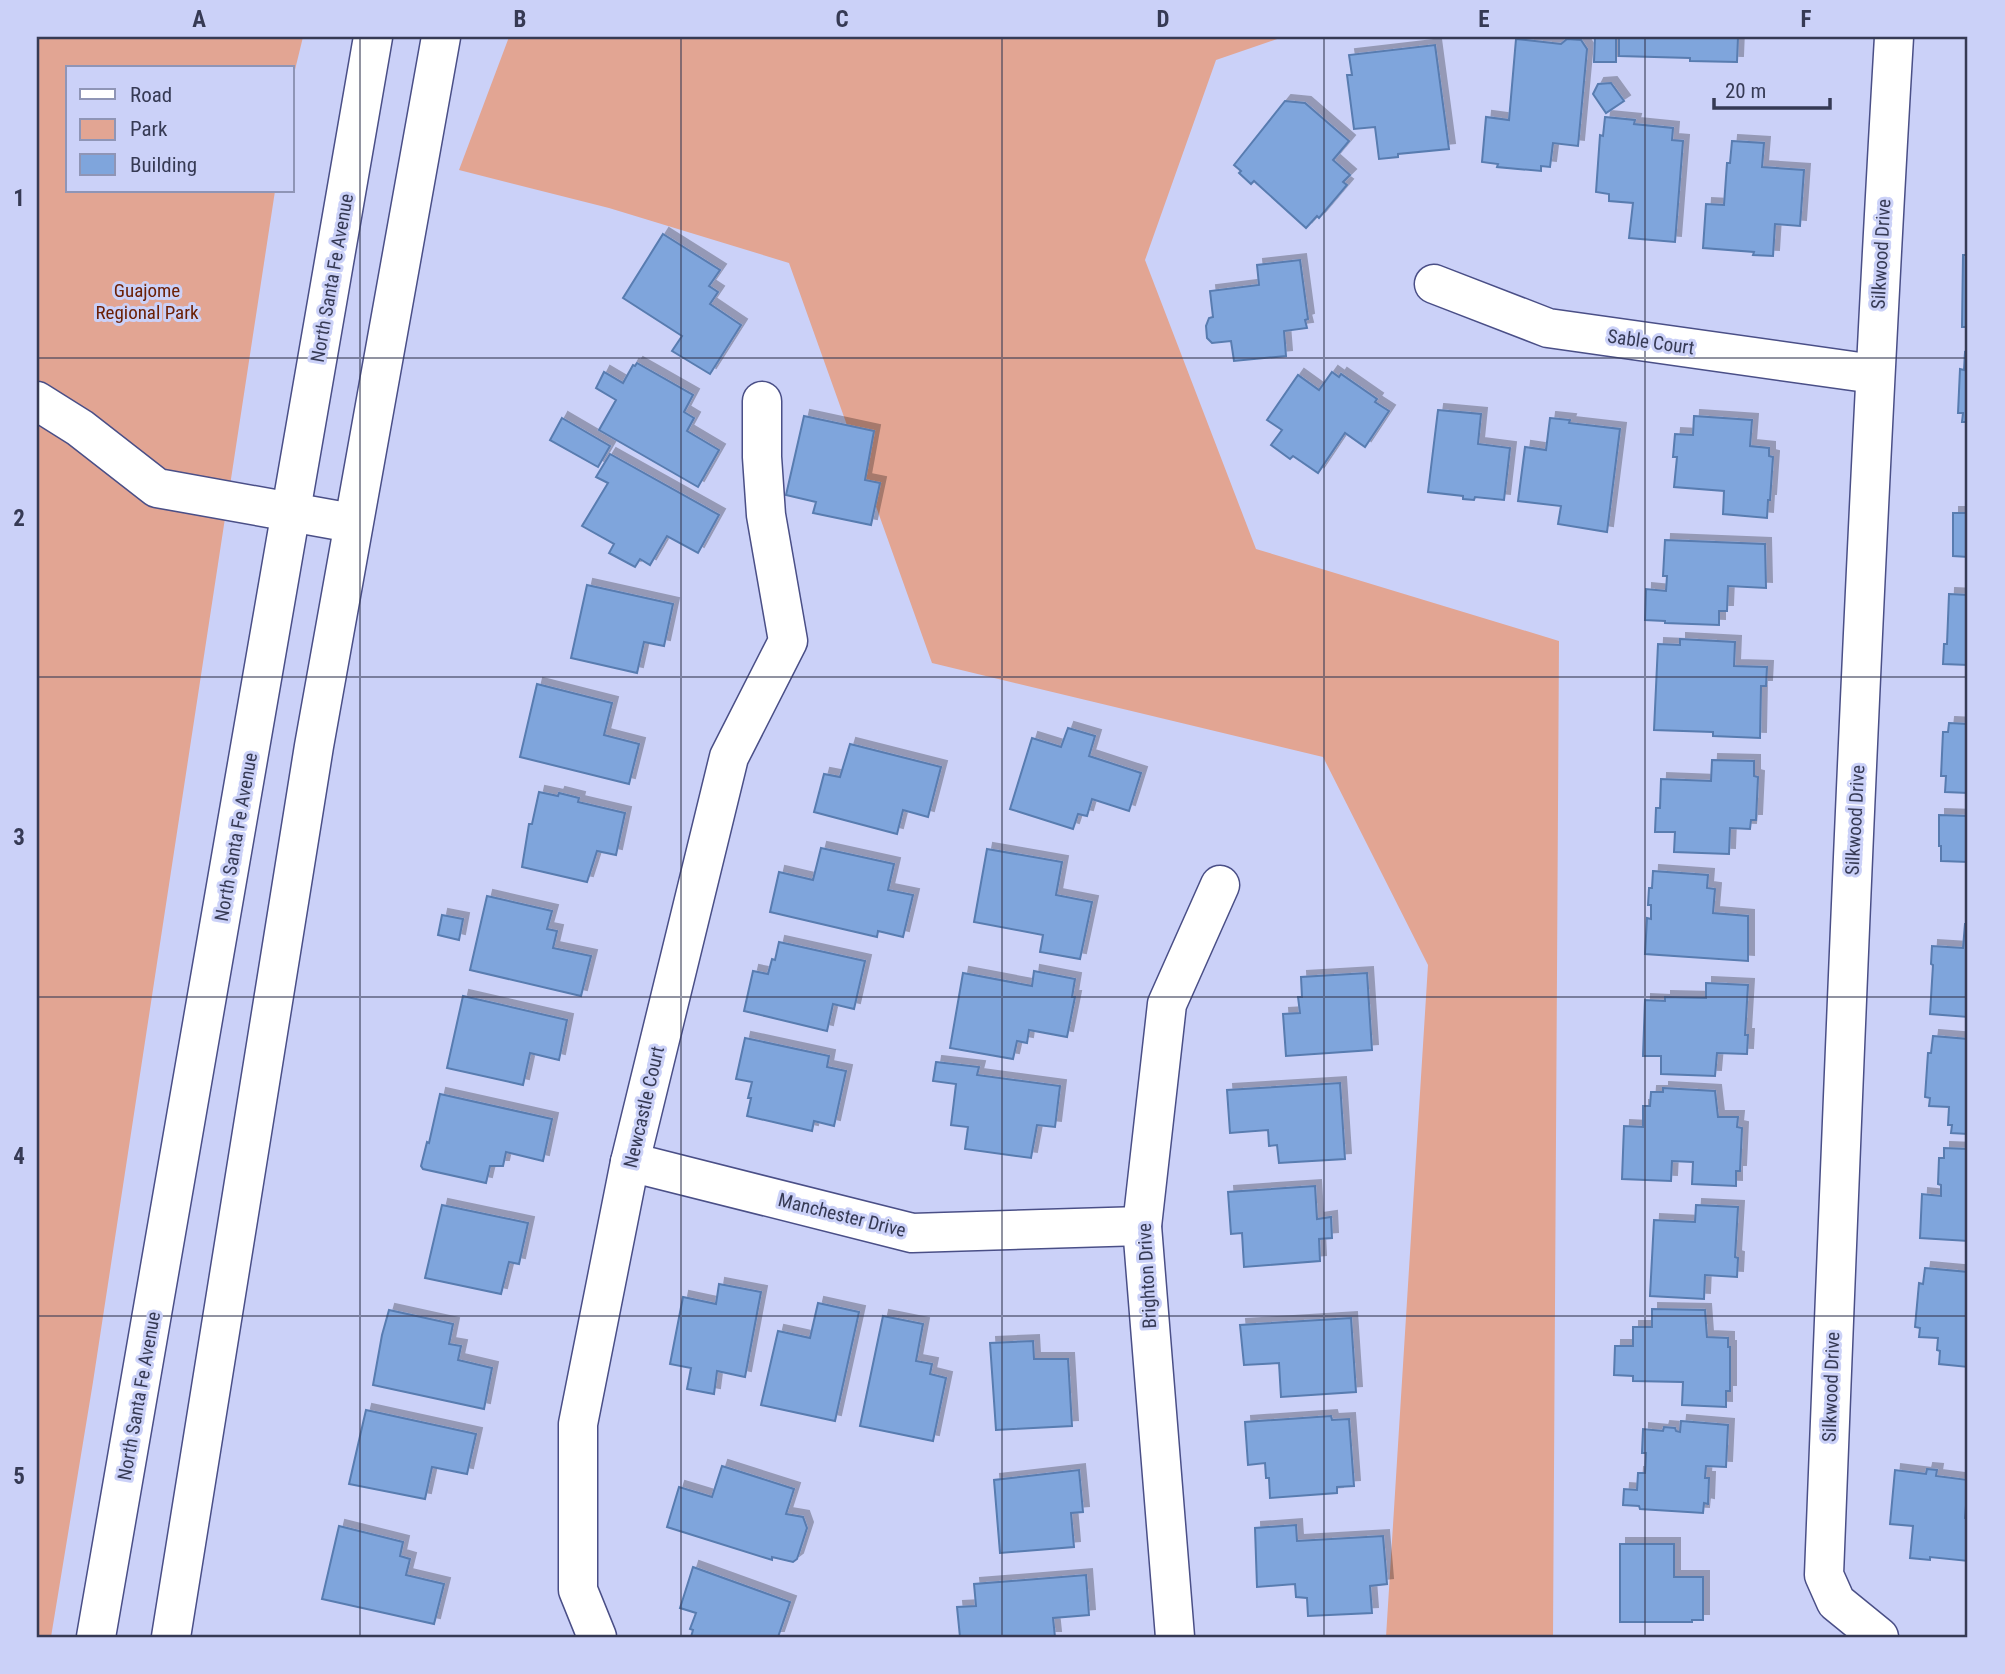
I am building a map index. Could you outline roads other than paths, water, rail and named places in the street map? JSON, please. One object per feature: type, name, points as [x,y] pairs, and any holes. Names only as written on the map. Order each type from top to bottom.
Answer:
[{"type":"street","name":"North Santa Fe Avenue","points":[[96,1637],[373,37]]},
{"type":"street","points":[[171,1637],[312,760],[440,37]]},
{"type":"street","name":"Silkwood Drive","points":[[1880,1637],[1836,1602],[1824,1575],[1874,374],[1894,37]]},
{"type":"street","name":"Sable Court","points":[[1434,284],[1548,328],[1874,374]]},
{"type":"street","points":[[37,401],[80,428],[157,488],[352,523]]},
{"type":"street","name":"Newcastle Court","points":[[597,1637],[578,1590],[578,1424],[631,1162],[729,757],[788,641],[766,515],[762,401]]},
{"type":"street","name":"Brighton Drive","points":[[1175,1637],[1142,1226],[1167,1004],[1220,885]]},
{"type":"street","name":"Manchester Drive","points":[[631,1162],[912,1233],[1142,1226]]},
{"type":"park label","name":"Guajome Regional Park","points":[[147,301]]}]
